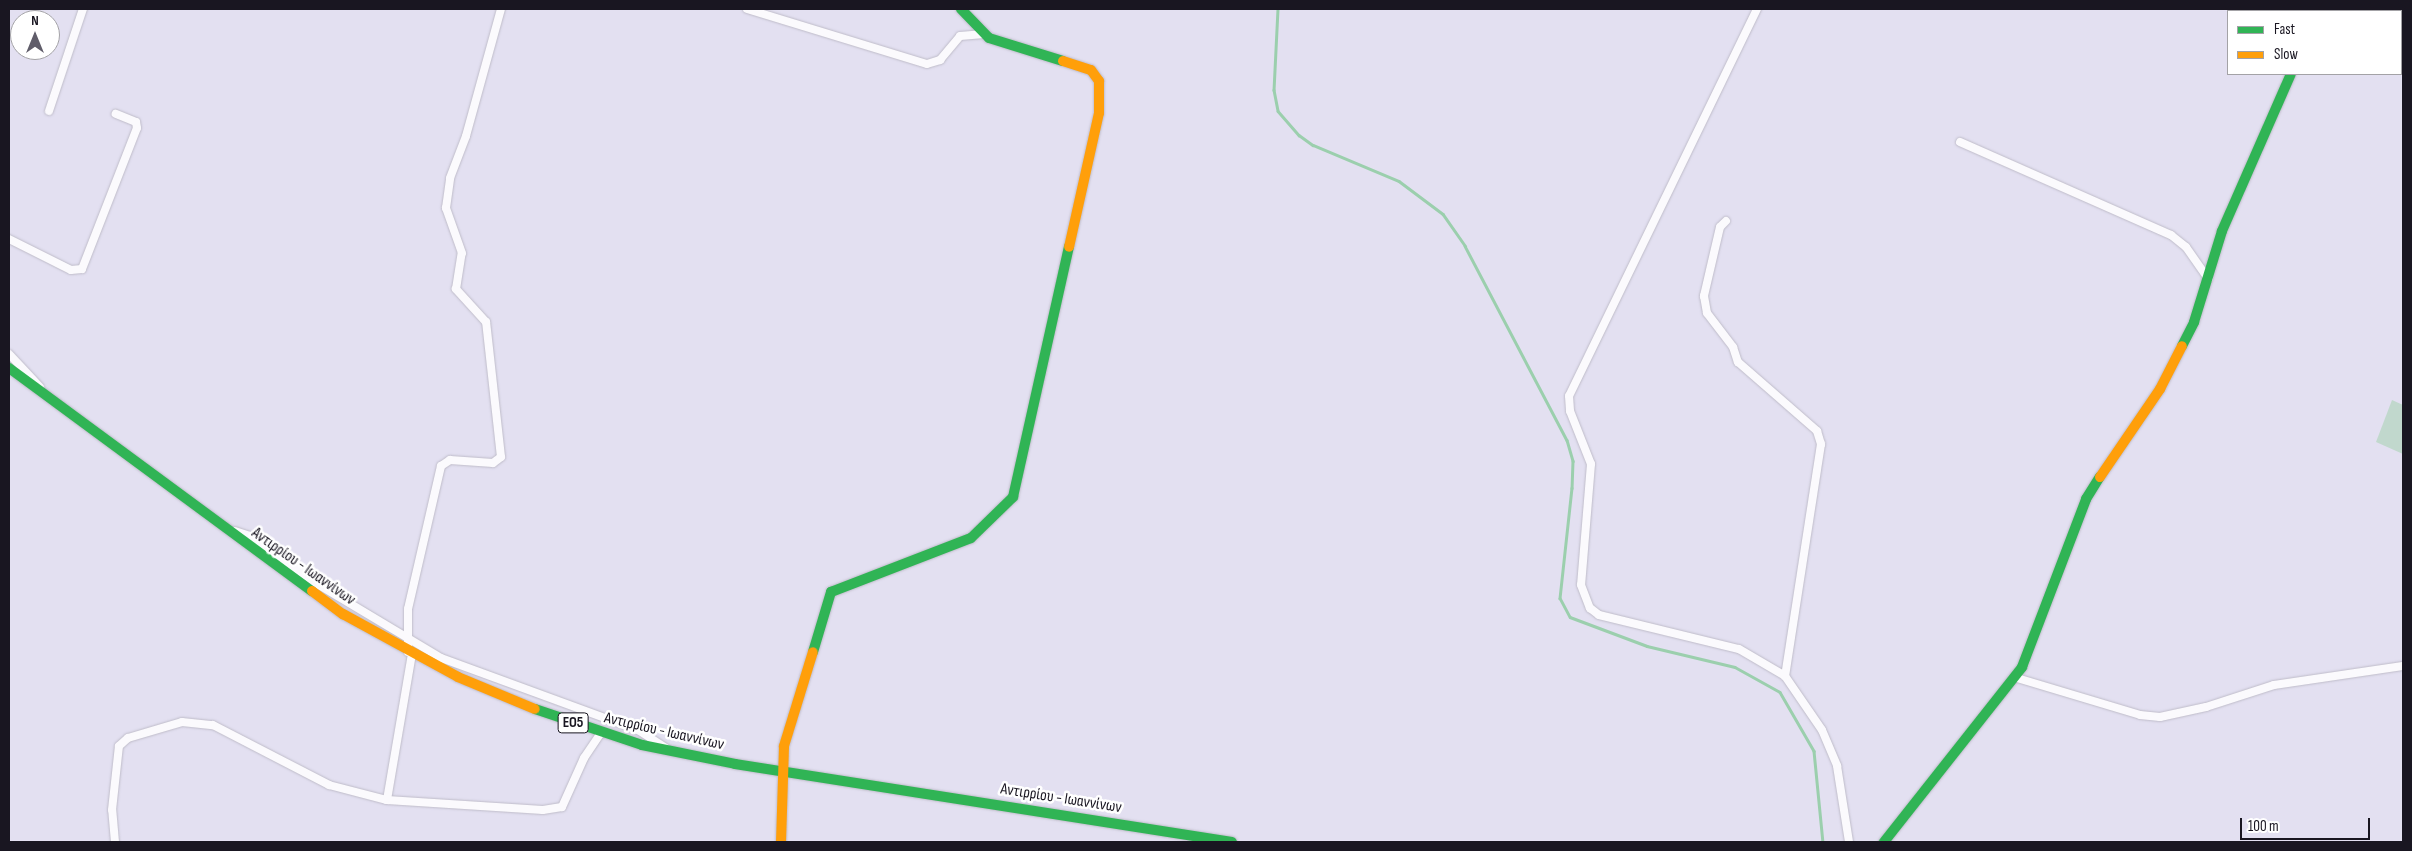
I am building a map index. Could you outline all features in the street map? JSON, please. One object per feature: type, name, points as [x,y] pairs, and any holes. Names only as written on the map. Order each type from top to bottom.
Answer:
[{"type":"street","points":[[49,111],[83,9]]},
{"type":"street","points":[[387,800],[410,653],[407,637],[408,609],[441,466],[450,460],[493,462],[501,457],[486,322],[456,288],[462,254],[446,208],[450,178],[466,136],[501,9]]},
{"type":"street","points":[[747,9],[927,64],[940,60],[958,38],[981,34],[1087,68],[1100,86],[1099,113],[1012,497],[971,538],[831,592],[785,738],[782,770],[781,842]]},
{"type":"street","points":[[961,9],[981,34]]},
{"type":"street","points":[[1756,9],[1568,400],[1591,464],[1581,568],[1583,596],[1590,608],[1616,621],[1739,648],[1785,676],[1818,723],[1835,759],[1846,811],[1849,842]]},
{"type":"street","points":[[1884,842],[1956,746],[2017,678],[2086,499],[2168,374],[2194,322],[2222,231],[2292,75]]},
{"type":"street","points":[[9,239],[71,270],[82,268],[137,128],[136,122],[116,114]]},
{"type":"street","points":[[1960,142],[2172,235],[2186,246],[2208,279]]},
{"type":"street","points":[[1726,222],[1720,227],[1704,296],[1707,313],[1732,347],[1738,362],[1817,431],[1821,444],[1785,676]]},
{"type":"street","points":[[9,354],[48,397]]},
{"type":"street","name":"Αντιρρίου - Ιωαννίνων","points":[[9,368],[316,596],[410,653],[490,692],[601,733],[669,751],[1232,842]]},
{"type":"street","points":[[222,527],[250,536],[319,585],[407,637],[470,671],[638,730],[669,751]]},
{"type":"street","points":[[2017,678],[2140,715],[2160,717],[2206,708],[2274,685],[2403,666]]},
{"type":"street","points":[[115,842],[112,810],[119,746],[128,738],[182,722],[213,725],[329,785],[387,800],[543,810],[562,807],[584,758],[601,733]]},
{"type":"green space","points":[[2392,400],[2403,405],[2403,454],[2376,442]]},
{"type":"waterway","points":[[1278,9],[1274,90],[1278,111],[1299,135],[1313,145],[1399,181],[1443,214],[1465,246],[1567,440],[1573,461],[1572,488],[1560,598],[1570,617],[1647,646],[1735,667],[1780,692],[1814,751],[1823,842]]},
{"type":"waterway","points":[[2398,9],[2403,10]]},
{"type":"traffic: fast","points":[[961,9],[989,38],[1063,61]]},
{"type":"traffic: fast","points":[[2182,346],[2194,322],[2222,231],[2291,75]]},
{"type":"traffic: fast","points":[[813,652],[831,592],[971,538],[1013,497],[1069,247]]},
{"type":"traffic: fast","points":[[9,368],[312,591]]},
{"type":"traffic: fast","points":[[1884,842],[2022,667],[2086,499],[2100,477]]},
{"type":"traffic: fast","points":[[535,709],[642,745],[735,764],[1232,842]]},
{"type":"traffic: slow","points":[[1063,61],[1091,70],[1099,81],[1099,113],[1069,247]]},
{"type":"traffic: slow","points":[[2100,477],[2160,389],[2182,346]]},
{"type":"traffic: slow","points":[[312,591],[343,614],[458,677],[535,709]]},
{"type":"traffic: slow","points":[[781,842],[784,746],[813,652]]}]
